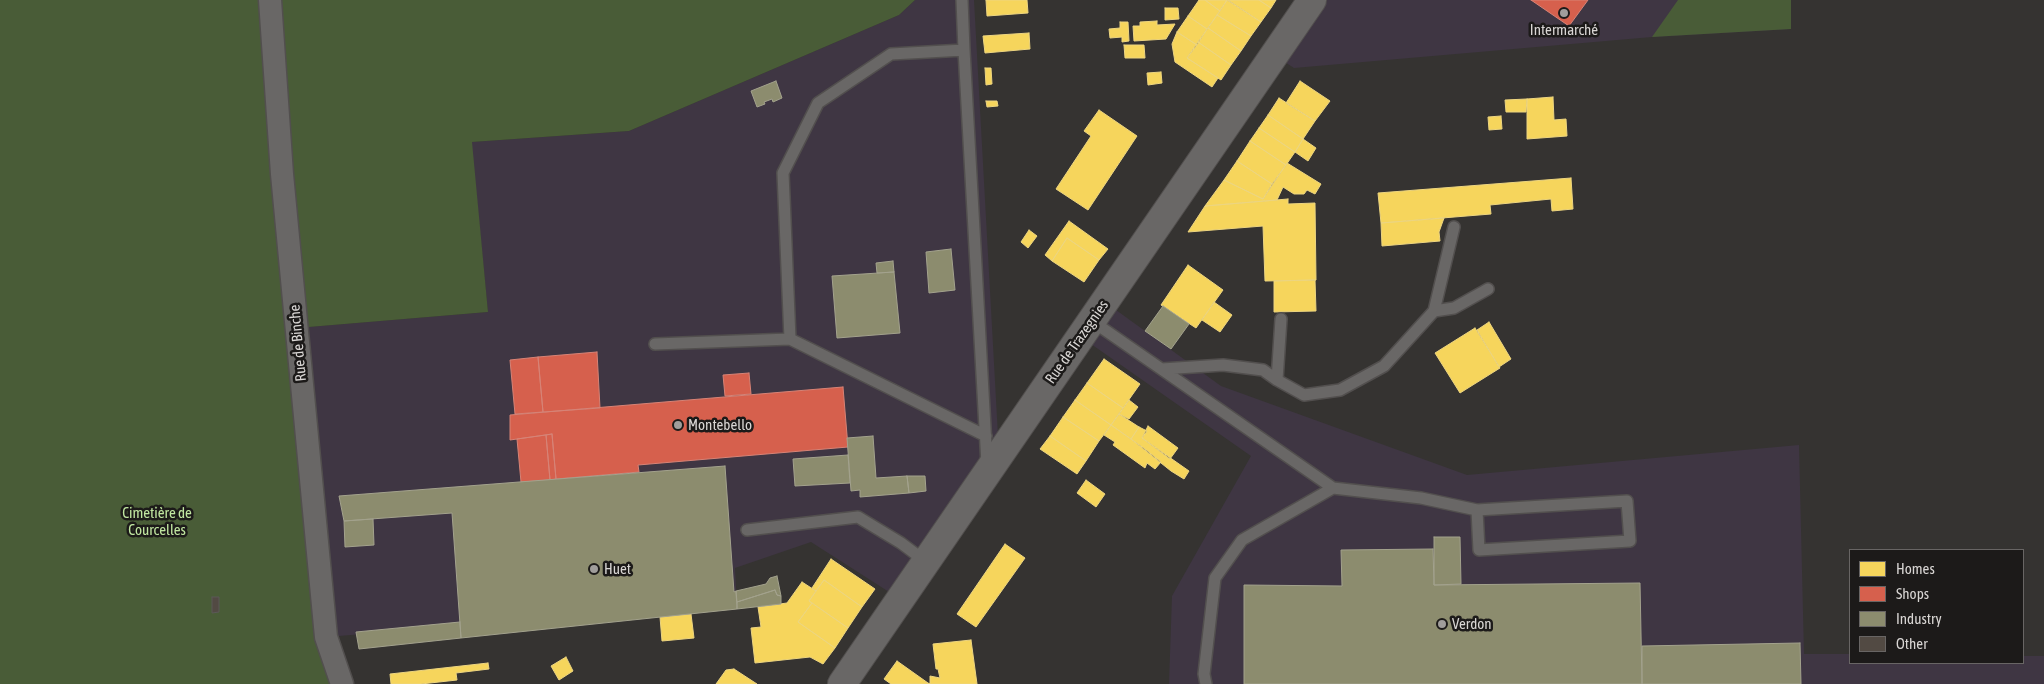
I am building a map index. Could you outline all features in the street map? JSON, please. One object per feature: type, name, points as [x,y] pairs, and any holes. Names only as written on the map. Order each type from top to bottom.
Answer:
[{"type":"main road","name":"Rue de Trazegnies","points":[[842,684],[1312,0]]},
{"type":"street","name":"Rue de Binche","points":[[270,0],[282,174],[326,637],[342,684]]},
{"type":"lane","points":[[962,0],[988,471]]},
{"type":"lane","points":[[790,339],[783,173],[818,103],[891,54],[964,50]]},
{"type":"lane","points":[[1162,369],[1223,366],[1263,370],[1276,380],[1304,395],[1340,390],[1384,366],[1434,311],[1454,227]]},
{"type":"lane","points":[[1434,311],[1454,308],[1488,289]]},
{"type":"lane","points":[[1276,380],[1281,319]]},
{"type":"lane","points":[[1092,321],[1333,488],[1421,498],[1477,510],[1627,501],[1630,541],[1480,550],[1477,510]]},
{"type":"lane","points":[[656,344],[790,339],[986,436]]},
{"type":"lane","points":[[1206,684],[1204,674],[1215,578],[1242,540],[1333,488]]},
{"type":"lane","points":[[747,530],[858,517],[901,544],[925,562]]},
{"type":"shaded area","points":[[915,0],[974,0],[999,454],[900,599],[811,542],[735,568],[737,604],[326,637],[296,328],[488,312],[471,142],[629,131],[899,15]]},
{"type":"shaded area","points":[[1312,0],[1791,0],[1791,29],[1652,37],[1294,68],[1274,55]]},
{"type":"shaded area","points":[[1105,302],[1221,386],[1467,475],[1799,445],[1804,654],[1849,654],[1849,664],[2024,664],[2024,656],[2044,656],[2044,684],[1169,684],[1172,596],[1251,456],[1081,337]]},
{"type":"green space","name":"Cimetière de Courcelles","points":[[0,0],[915,0],[899,15],[629,131],[472,142],[488,312],[297,328],[342,684],[0,684]]},
{"type":"green space","points":[[1678,0],[1791,0],[1791,29],[1652,37]]},
{"type":"building: Homes","points":[[986,0],[1027,0],[1028,13],[987,16]]},
{"type":"building: Homes","points":[[1199,0],[1205,0],[1220,11],[1207,29],[1188,16]]},
{"type":"building: Homes","points":[[1205,0],[1227,0],[1220,11]]},
{"type":"building: Homes","points":[[1227,0],[1261,22],[1251,36],[1217,15]]},
{"type":"building: Homes","points":[[1228,0],[1259,0],[1271,8],[1261,22]]},
{"type":"building: Homes","points":[[1259,0],[1276,0],[1271,8]]},
{"type":"building: Homes","points":[[1165,8],[1178,8],[1179,19],[1165,20]]},
{"type":"building: Homes","points":[[1217,15],[1251,36],[1241,51],[1208,28]]},
{"type":"building: Homes","points":[[1188,16],[1207,29],[1197,45],[1177,32]]},
{"type":"building: Homes","points":[[1157,21],[1157,25],[1175,24],[1166,39],[1134,41],[1133,26],[1140,26],[1140,22]]},
{"type":"building: Homes","points":[[1120,22],[1128,22],[1129,41],[1122,42],[1122,37],[1110,38],[1109,29],[1120,28]]},
{"type":"building: Homes","points":[[1208,28],[1241,51],[1231,65],[1198,42]]},
{"type":"building: Homes","points":[[1177,32],[1197,45],[1187,58],[1218,78],[1212,87],[1175,62],[1172,44]]},
{"type":"building: Homes","points":[[1029,33],[1030,49],[985,53],[983,36]]},
{"type":"building: Homes","points":[[1198,42],[1231,65],[1221,80],[1187,58]]},
{"type":"building: Homes","points":[[1124,45],[1144,45],[1145,58],[1125,58]]},
{"type":"building: Homes","points":[[985,68],[991,68],[992,84],[986,85]]},
{"type":"building: Homes","points":[[1161,72],[1162,83],[1148,85],[1147,73]]},
{"type":"building: Homes","points":[[1300,81],[1330,101],[1315,121],[1286,103]]},
{"type":"building: Homes","points":[[1553,97],[1554,120],[1566,119],[1567,136],[1527,139],[1527,99]]},
{"type":"building: Homes","points":[[1279,98],[1315,121],[1303,139],[1268,115]]},
{"type":"building: Homes","points":[[1527,99],[1526,112],[1506,112],[1505,100]]},
{"type":"building: Homes","points":[[986,101],[997,101],[998,106],[987,107]]},
{"type":"building: Homes","points":[[1099,110],[1137,136],[1088,210],[1056,189],[1091,136],[1084,131]]},
{"type":"building: Homes","points":[[1268,115],[1303,139],[1295,152],[1259,128]]},
{"type":"building: Homes","points":[[1501,116],[1502,129],[1489,130],[1488,117]]},
{"type":"building: Homes","points":[[1259,128],[1295,152],[1286,165],[1250,141]]},
{"type":"building: Homes","points":[[1303,139],[1316,148],[1308,161],[1295,152]]},
{"type":"building: Homes","points":[[1250,141],[1286,165],[1272,184],[1237,161]]},
{"type":"building: Homes","points":[[1237,161],[1272,184],[1263,199],[1224,180]]},
{"type":"building: Homes","points":[[1287,163],[1321,184],[1315,194],[1307,190],[1304,194],[1294,194],[1283,187],[1277,200],[1205,206],[1224,180],[1263,199]]},
{"type":"building: Homes","points":[[1571,178],[1573,209],[1552,211],[1551,199],[1490,205],[1491,214],[1381,223],[1378,193]]},
{"type":"building: Homes","points":[[1288,199],[1288,204],[1315,203],[1316,280],[1265,281],[1263,226],[1188,232],[1205,206]]},
{"type":"building: Homes","points":[[1444,218],[1439,232],[1440,241],[1382,246],[1381,223]]},
{"type":"building: Homes","points":[[1069,221],[1108,249],[1099,260],[1067,238],[1052,261],[1045,255]]},
{"type":"building: Homes","points":[[1029,230],[1037,236],[1028,248],[1021,242]]},
{"type":"building: Homes","points":[[1067,238],[1099,260],[1084,282],[1052,261]]},
{"type":"building: Homes","points":[[1188,265],[1223,290],[1196,328],[1161,305]]},
{"type":"building: Homes","points":[[1315,280],[1316,311],[1274,312],[1274,281]]},
{"type":"building: Homes","points":[[1214,302],[1232,315],[1220,332],[1202,320]]},
{"type":"building: Homes","points":[[1489,322],[1511,359],[1499,367],[1477,330]]},
{"type":"building: Homes","points":[[1475,328],[1500,368],[1460,393],[1435,353]]},
{"type":"building: Homes","points":[[1104,359],[1140,384],[1123,408],[1087,383]]},
{"type":"building: Homes","points":[[1087,383],[1123,408],[1111,425],[1075,400]]},
{"type":"building: Homes","points":[[1075,400],[1111,425],[1099,441],[1063,417]]},
{"type":"building: Homes","points":[[1129,400],[1138,407],[1129,419],[1119,414]]},
{"type":"building: Homes","points":[[1119,414],[1139,427],[1131,439],[1111,425]]},
{"type":"building: Homes","points":[[1063,417],[1099,441],[1086,461],[1050,436]]},
{"type":"building: Homes","points":[[1111,425],[1161,462],[1155,469],[1147,463],[1145,468],[1113,445],[1115,442],[1104,435]]},
{"type":"building: Homes","points":[[1148,426],[1178,448],[1170,459],[1142,438]]},
{"type":"building: Homes","points":[[1139,427],[1147,431],[1142,438],[1189,471],[1184,479],[1131,439]]},
{"type":"building: Homes","points":[[1050,436],[1086,461],[1077,474],[1040,449]]},
{"type":"building: Homes","points":[[1086,480],[1105,494],[1096,507],[1077,493]]},
{"type":"building: Homes","points":[[1005,544],[1025,558],[976,627],[957,614]]},
{"type":"building: Homes","points":[[831,559],[875,589],[862,607],[824,580],[816,591],[812,588]]},
{"type":"building: Homes","points":[[824,580],[862,607],[848,628],[809,601]]},
{"type":"building: Homes","points":[[802,582],[816,591],[809,601],[812,603],[798,622],[835,648],[823,664],[810,657],[755,663],[751,628],[761,627],[758,607],[787,603]]},
{"type":"building: Homes","points":[[812,603],[848,628],[835,648],[798,622]]},
{"type":"building: Homes","points":[[691,614],[694,638],[662,641],[660,617]]},
{"type":"building: Homes","points":[[971,640],[977,684],[930,684],[930,676],[940,678],[938,669],[936,669],[933,644]]},
{"type":"building: Homes","points":[[566,657],[573,671],[559,680],[551,666]]},
{"type":"building: Homes","points":[[897,661],[930,684],[891,684],[884,679]]},
{"type":"building: Homes","points":[[488,663],[489,669],[456,673],[457,680],[421,684],[391,684],[390,674]]},
{"type":"building: Homes","points":[[734,669],[757,684],[716,684],[726,670]]},
{"type":"building: Shops","name":"Intermarché","points":[[1531,0],[1588,0],[1569,26]]},
{"type":"building: Shops","points":[[597,352],[600,408],[543,412],[538,357]]},
{"type":"building: Shops","points":[[538,357],[543,412],[515,414],[510,360]]},
{"type":"building: Shops","points":[[749,373],[751,394],[725,396],[723,375]]},
{"type":"building: Shops","name":"Montebello","points":[[843,387],[848,447],[638,465],[639,472],[556,479],[552,434],[510,440],[510,415]]},
{"type":"building: Shops","points":[[552,434],[556,479],[550,480],[546,435]]},
{"type":"building: Shops","points":[[546,435],[550,480],[521,482],[517,439]]},
{"type":"building: Industry","points":[[776,81],[782,98],[773,102],[772,99],[757,107],[751,91]]},
{"type":"building: Industry","points":[[951,249],[955,290],[929,293],[926,252]]},
{"type":"building: Industry","points":[[893,261],[894,272],[877,273],[876,263]]},
{"type":"building: Industry","points":[[894,272],[900,333],[837,338],[832,276]]},
{"type":"building: Industry","points":[[1163,306],[1189,324],[1171,349],[1145,331]]},
{"type":"building: Industry","points":[[873,436],[876,478],[907,476],[909,493],[860,497],[860,490],[851,491],[847,438]]},
{"type":"building: Industry","points":[[848,455],[850,483],[795,486],[793,459]]},
{"type":"building: Industry","name":"Huet","points":[[725,466],[734,592],[736,591],[737,609],[461,638],[452,513],[344,521],[339,496]]},
{"type":"building: Industry","points":[[907,476],[925,476],[926,491],[909,493]]},
{"type":"building: Industry","points":[[373,519],[374,545],[345,547],[344,521]]},
{"type":"building: Industry","points":[[1434,537],[1460,537],[1461,584],[1434,585]]},
{"type":"building: Industry","name":"Verdon","points":[[1433,549],[1434,585],[1640,583],[1642,684],[1244,684],[1244,585],[1342,586],[1341,550]]},
{"type":"building: Industry","points":[[777,576],[781,596],[777,595],[775,590],[737,602],[736,591],[766,584],[770,578]]},
{"type":"building: Industry","points":[[775,590],[777,595],[781,596],[781,604],[737,609],[737,602]]},
{"type":"building: Industry","points":[[460,622],[461,638],[359,649],[356,632]]},
{"type":"building: Industry","points":[[1800,643],[1801,684],[1642,684],[1642,646]]},
{"type":"building: Other","points":[[212,597],[219,597],[219,612],[212,613]]},
{"type":"place","name":"Intermarché","points":[[1564,13]]},
{"type":"place","name":"Montebello","points":[[678,425]]},
{"type":"place","name":"Huet","points":[[594,569]]},
{"type":"place","name":"Verdon","points":[[1442,624]]}]
